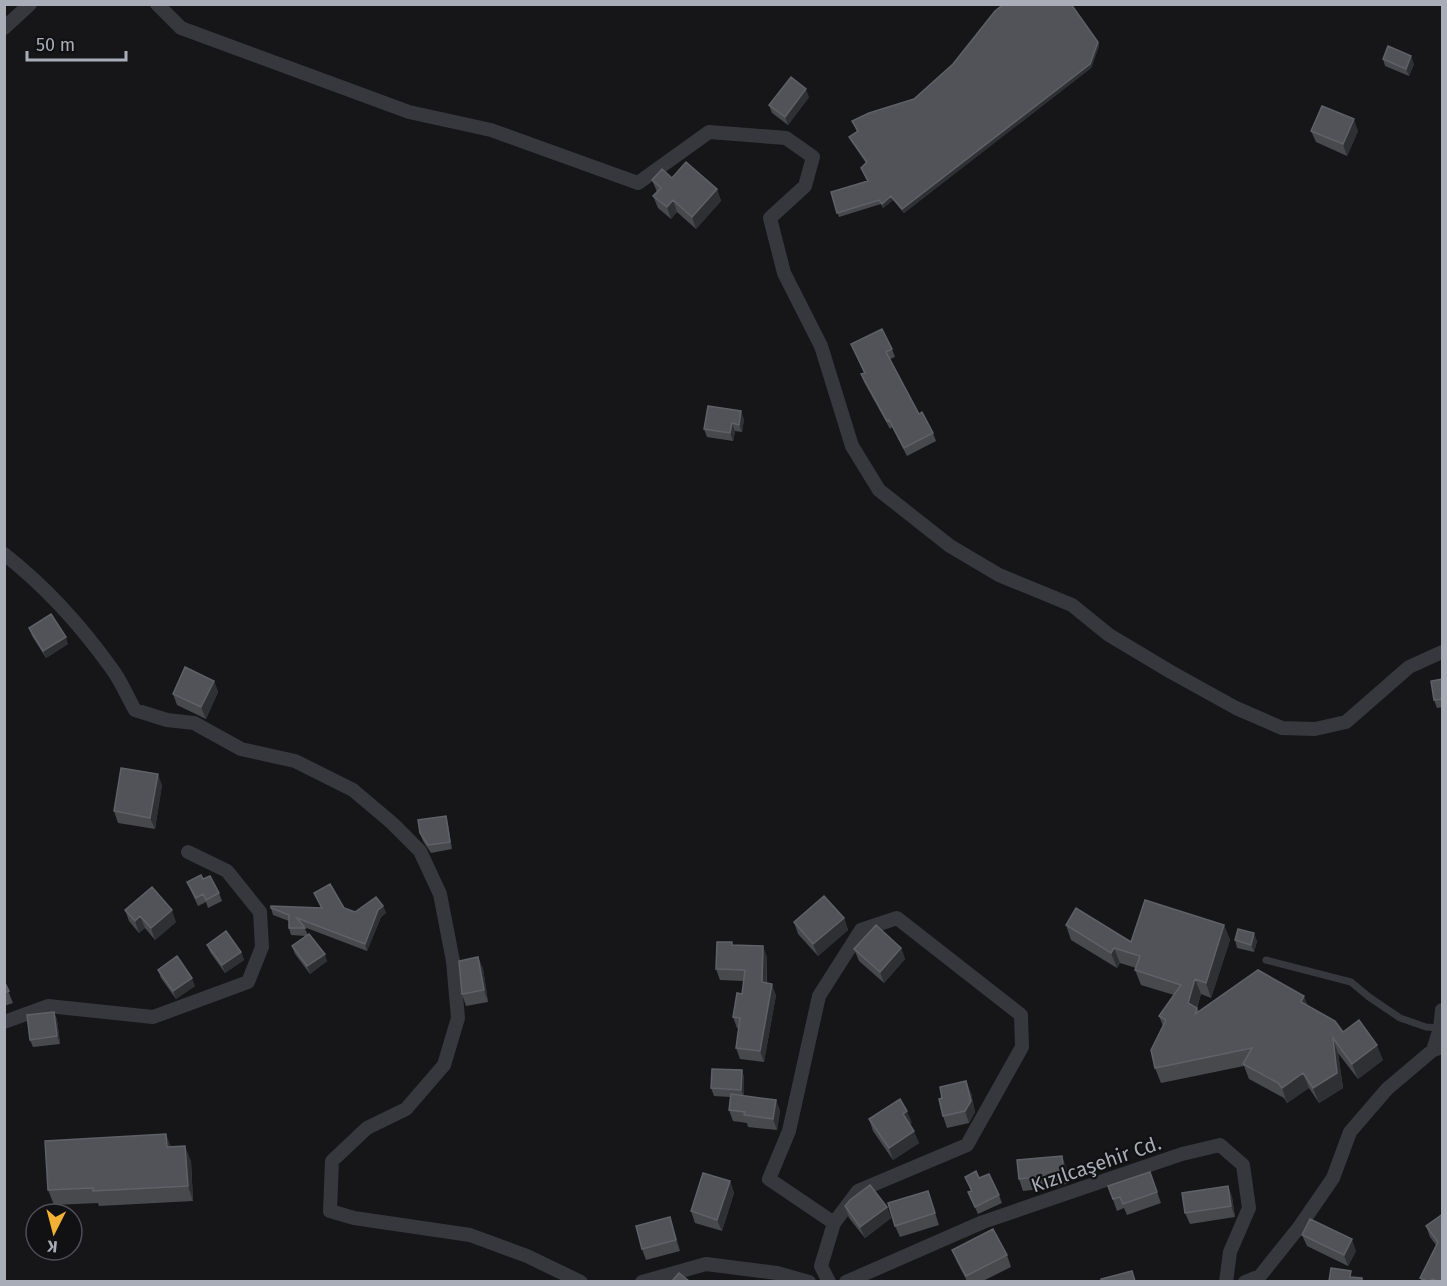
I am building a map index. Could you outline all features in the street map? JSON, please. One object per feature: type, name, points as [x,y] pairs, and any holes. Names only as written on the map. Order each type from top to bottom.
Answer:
[{"type":"street","points":[[4,28],[30,4]]},
{"type":"street","points":[[157,4],[181,28],[410,112],[491,130],[638,183],[709,132],[786,138],[813,157],[805,186],[770,219],[784,273],[821,346],[852,446],[879,490],[941,539],[999,575],[1072,605],[1109,635],[1236,708],[1282,728],[1315,729],[1346,722],[1409,666],[1443,652]]},
{"type":"street","points":[[4,554],[72,619],[113,670],[135,710],[167,720],[194,723],[241,748],[295,761],[353,790],[392,823],[420,851],[440,894],[453,961],[458,1018],[444,1065],[406,1109],[367,1128],[332,1161],[330,1211],[354,1218],[470,1235],[527,1256],[582,1281]]},
{"type":"street","points":[[4,1022],[48,1006],[153,1017],[248,982],[262,947],[260,912],[227,871],[188,852]]},
{"type":"street","points":[[829,1281],[821,1266],[834,1223],[858,1191],[967,1145],[1022,1047],[1021,1015],[897,918],[861,930],[819,996],[789,1131],[769,1179],[834,1223]]},
{"type":"street","points":[[1245,1281],[1260,1276],[1300,1226],[1333,1178],[1350,1132],[1387,1089],[1439,1053],[1443,1010]]},
{"type":"street","name":"Kızılcaşehir Cd.","points":[[846,1281],[983,1222],[1182,1155],[1220,1145],[1243,1165],[1248,1208],[1230,1252],[1226,1281]]},
{"type":"street","points":[[642,1281],[706,1264],[777,1273],[809,1281]]},
{"type":"lane","points":[[1266,960],[1351,982],[1400,1018],[1426,1027],[1440,1028]]},
{"type":"building","points":[[1004,4],[1071,4],[1098,42],[1090,64],[902,209],[891,196],[882,204],[879,200],[837,213],[831,192],[868,181],[861,168],[867,162],[849,137],[858,131],[852,121],[869,113],[914,99],[953,64],[995,11]]},
{"type":"building","points":[[1388,46],[1411,56],[1406,69],[1383,59]]},
{"type":"building","points":[[791,77],[806,89],[785,117],[769,105]]},
{"type":"building","points":[[1322,106],[1354,119],[1343,144],[1311,131]]},
{"type":"building","points":[[686,162],[717,189],[692,217],[673,200],[667,207],[653,196],[661,188],[652,180],[662,169],[672,178]]},
{"type":"building","points":[[882,329],[892,349],[886,352],[919,414],[922,412],[933,433],[904,448],[861,374],[865,373],[851,344]]},
{"type":"building","points":[[708,406],[741,411],[739,425],[732,423],[730,433],[704,429]]},
{"type":"building","points":[[51,614],[66,637],[43,651],[29,628]]},
{"type":"building","points":[[185,667],[214,681],[201,707],[173,694]]},
{"type":"building","points":[[1443,679],[1443,699],[1434,700],[1431,681]]},
{"type":"building","points":[[121,768],[158,774],[150,818],[114,811]]},
{"type":"building","points":[[446,816],[450,842],[428,845],[420,833],[418,820]]},
{"type":"building","points":[[201,875],[203,879],[210,876],[219,893],[206,900],[203,894],[196,898],[187,882]]},
{"type":"building","points":[[330,884],[344,908],[355,912],[376,897],[383,906],[378,910],[365,944],[297,918],[305,928],[289,928],[289,915],[271,908],[271,906],[322,908],[314,893]]},
{"type":"building","points":[[152,887],[172,910],[151,928],[140,916],[135,921],[125,910]]},
{"type":"building","points":[[824,896],[844,918],[813,944],[794,922]]},
{"type":"building","points":[[1145,900],[1224,925],[1206,983],[1195,979],[1188,1003],[1197,1008],[1195,1014],[1258,970],[1304,996],[1301,1002],[1335,1021],[1343,1032],[1359,1020],[1377,1045],[1352,1064],[1333,1038],[1337,1073],[1313,1088],[1303,1073],[1282,1088],[1278,1083],[1243,1064],[1252,1048],[1155,1068],[1151,1050],[1166,1020],[1159,1016],[1181,985],[1135,970],[1140,956],[1114,948],[1111,953],[1066,925],[1076,908],[1131,942]]},
{"type":"building","points":[[876,925],[901,948],[880,972],[854,949]]},
{"type":"building","points":[[1238,929],[1254,933],[1251,945],[1235,940]]},
{"type":"building","points":[[226,931],[241,952],[222,965],[207,945]]},
{"type":"building","points":[[309,934],[325,954],[307,966],[292,946]]},
{"type":"building","points":[[717,942],[763,946],[762,982],[772,984],[760,1051],[736,1048],[740,1018],[733,1017],[737,993],[742,994],[745,970],[716,969]]},
{"type":"building","points":[[177,956],[192,978],[173,991],[158,970]]},
{"type":"building","points":[[478,957],[484,990],[462,994],[459,961]]},
{"type":"building","points":[[4,981],[9,991],[4,993]]},
{"type":"building","points":[[54,1012],[57,1036],[30,1040],[27,1015]]},
{"type":"building","points":[[712,1069],[742,1070],[741,1090],[711,1088]]},
{"type":"building","points":[[966,1081],[971,1101],[965,1111],[943,1116],[939,1099],[942,1098],[940,1087]]},
{"type":"building","points":[[731,1094],[776,1100],[773,1119],[744,1115],[745,1112],[729,1110]]},
{"type":"building","points":[[900,1099],[907,1111],[903,1114],[914,1131],[889,1148],[869,1119]]},
{"type":"building","points":[[166,1134],[167,1147],[185,1146],[188,1186],[93,1191],[93,1188],[48,1190],[45,1141]]},
{"type":"building","points":[[1062,1156],[1064,1172],[1019,1179],[1017,1160]]},
{"type":"building","points":[[976,1171],[979,1178],[989,1174],[999,1195],[975,1207],[968,1192],[972,1191],[965,1177]]},
{"type":"building","points":[[1150,1172],[1157,1192],[1123,1204],[1120,1197],[1113,1199],[1108,1186]]},
{"type":"building","points":[[703,1173],[730,1181],[717,1220],[691,1211]]},
{"type":"building","points":[[870,1185],[887,1207],[860,1227],[845,1206]]},
{"type":"building","points":[[1228,1186],[1231,1206],[1185,1213],[1182,1193]]},
{"type":"building","points":[[928,1191],[935,1213],[895,1226],[888,1203]]},
{"type":"building","points":[[1443,1214],[1443,1281],[1432,1279],[1427,1281],[1420,1278],[1438,1242],[1426,1226]]},
{"type":"building","points":[[670,1217],[676,1240],[642,1249],[636,1226]]},
{"type":"building","points":[[1310,1219],[1352,1239],[1344,1255],[1302,1235]]},
{"type":"building","points":[[993,1229],[1007,1255],[966,1276],[952,1250]]},
{"type":"building","points":[[1331,1268],[1351,1271],[1350,1277],[1362,1278],[1362,1281],[1329,1281]]},
{"type":"building","points":[[1132,1271],[1135,1281],[1101,1281],[1101,1279]]},
{"type":"building","points":[[679,1273],[689,1281],[672,1281]]}]
